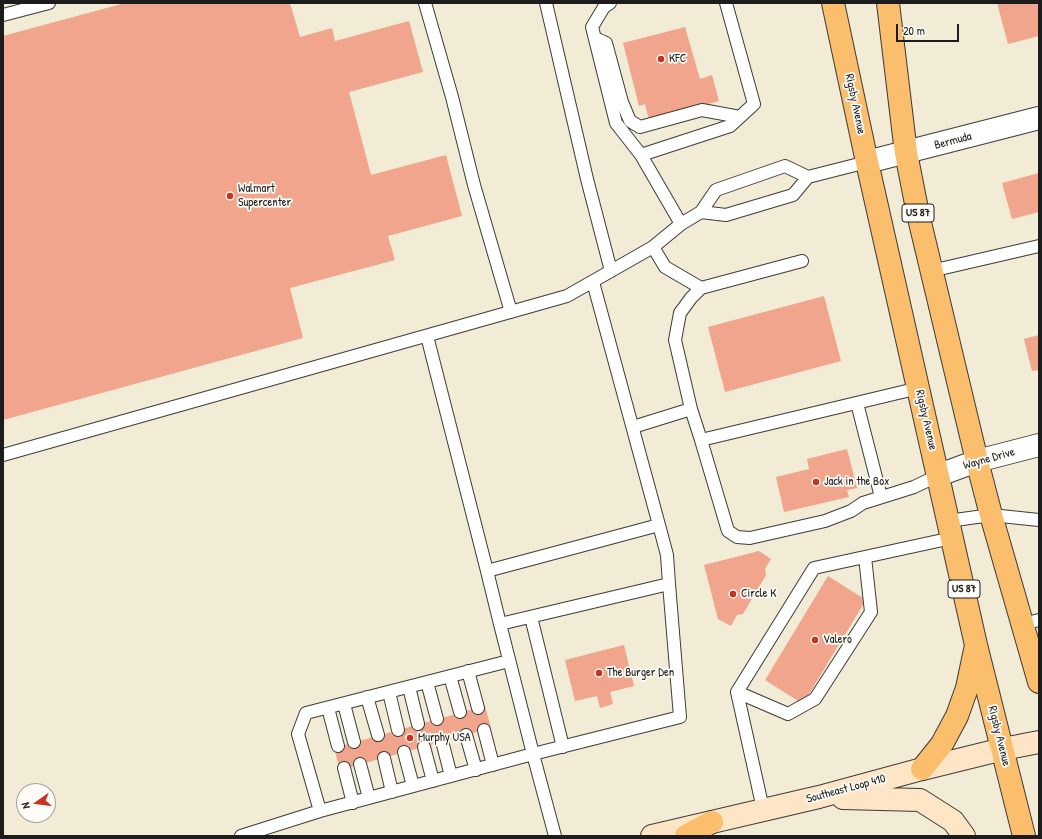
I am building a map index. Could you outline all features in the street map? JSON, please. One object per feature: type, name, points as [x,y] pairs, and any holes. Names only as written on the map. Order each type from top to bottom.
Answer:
[{"type":"highway","name":"Rigsby Avenue","points":[[833,3],[867,162],[939,475],[976,645],[1024,836]]},
{"type":"highway","name":"US 87","points":[[888,3],[906,153],[932,270],[991,515],[1031,622],[1039,682]]},
{"type":"highway","points":[[922,769],[942,744],[957,716],[967,688],[976,645]]},
{"type":"highway","points":[[686,836],[712,822]]},
{"type":"main road","name":"Southeast Loop 410","points":[[652,836],[819,797],[1003,749],[1039,742]]},
{"type":"main road","points":[[819,797],[920,800],[954,821],[964,836]]},
{"type":"street","name":"Bermuda","points":[[867,162],[1039,118]]},
{"type":"street","name":"Wayne Drive","points":[[939,475],[977,461],[1039,445]]},
{"type":"lane","points":[[3,15],[49,3]]},
{"type":"lane","points":[[425,3],[452,97],[474,185],[511,312]]},
{"type":"lane","points":[[546,3],[587,179],[611,271]]},
{"type":"lane","points":[[610,3],[604,7],[592,27],[616,123],[641,155],[681,224]]},
{"type":"lane","points":[[641,155],[730,126],[754,104],[726,3]]},
{"type":"lane","points":[[595,38],[606,43],[622,102],[630,121],[640,127],[702,110],[740,117]]},
{"type":"lane","points":[[701,212],[726,215],[793,194],[808,177],[867,162]]},
{"type":"lane","points":[[3,455],[567,296],[654,247],[681,224],[701,212],[716,190],[785,166],[808,177]]},
{"type":"lane","points":[[932,270],[1039,246]]},
{"type":"lane","points":[[654,247],[665,267],[701,288]]},
{"type":"lane","points":[[802,261],[701,288],[691,298],[680,313],[675,340],[692,409],[728,531],[737,537],[750,538],[825,520],[851,511],[863,503],[914,487],[939,475]]},
{"type":"lane","points":[[241,836],[353,802],[680,717],[667,555],[593,282]]},
{"type":"lane","points":[[427,336],[555,836]]},
{"type":"lane","points":[[701,440],[918,388]]},
{"type":"lane","points":[[857,403],[881,498]]},
{"type":"lane","points":[[633,427],[692,409]]},
{"type":"lane","points":[[763,810],[737,692],[814,568],[865,557],[950,530],[991,515],[1039,520]]},
{"type":"lane","points":[[487,571],[659,525]]},
{"type":"lane","points":[[737,692],[788,714],[815,699],[871,612],[865,557]]},
{"type":"lane","points":[[500,624],[669,584]]},
{"type":"lane","points":[[531,617],[563,747]]},
{"type":"lane","points":[[320,811],[298,734],[306,713],[509,661]]},
{"type":"lane","points":[[468,671],[478,708]]},
{"type":"lane","points":[[450,676],[460,712]]},
{"type":"lane","points":[[427,682],[437,719]]},
{"type":"lane","points":[[409,687],[418,724]]},
{"type":"lane","points":[[389,692],[398,730]]},
{"type":"lane","points":[[367,698],[378,735]]},
{"type":"lane","points":[[344,704],[354,742]]},
{"type":"lane","points":[[328,708],[338,746]]},
{"type":"lane","points":[[484,730],[493,765]]},
{"type":"lane","points":[[466,735],[476,770]]},
{"type":"lane","points":[[442,741],[451,776]]},
{"type":"lane","points":[[424,746],[434,781]]},
{"type":"lane","points":[[404,752],[413,786]]},
{"type":"lane","points":[[384,758],[392,792]]},
{"type":"lane","points":[[360,764],[369,798]]},
{"type":"lane","points":[[344,768],[353,802]]},
{"type":"building","name":"Walmart Supercenter","points":[[125,3],[290,3],[300,37],[332,28],[335,41],[409,21],[423,72],[349,92],[371,175],[446,155],[462,216],[388,236],[395,260],[290,288],[303,338],[3,420],[3,36]]},
{"type":"building","points":[[997,3],[1037,3],[1039,9],[1039,36],[1008,44]]},
{"type":"building","name":"KFC","points":[[685,27],[700,79],[712,75],[719,101],[649,120],[645,104],[639,106],[623,43]]},
{"type":"building","points":[[1039,173],[1039,212],[1012,219],[1002,183]]},
{"type":"building","points":[[824,296],[841,361],[725,392],[708,327]]},
{"type":"building","points":[[1039,335],[1039,370],[1032,371],[1024,339]]},
{"type":"building","name":"Jack in the Box","points":[[847,449],[857,488],[847,490],[849,497],[784,512],[776,477],[809,469],[807,459]]},
{"type":"building","name":"Circle K","points":[[759,551],[771,559],[765,569],[766,575],[743,614],[737,615],[731,626],[718,619],[704,565]]},
{"type":"building","name":"Valero","points":[[828,576],[866,600],[803,704],[765,680]]},
{"type":"building","name":"The Burger Den","points":[[624,645],[634,686],[610,692],[613,704],[600,708],[597,696],[575,701],[565,660]]},
{"type":"building","name":"Murphy USA","points":[[485,706],[491,728],[340,770],[334,748]]},
{"type":"place","name":"KFC","points":[[661,59]]},
{"type":"place","name":"Walmart Supercenter","points":[[230,196]]},
{"type":"place","name":"Jack in the Box","points":[[816,482]]},
{"type":"place","name":"Circle K","points":[[733,594]]},
{"type":"place","name":"Valero","points":[[815,640]]},
{"type":"place","name":"The Burger Den","points":[[599,673]]},
{"type":"place","name":"Murphy USA","points":[[410,738]]}]
